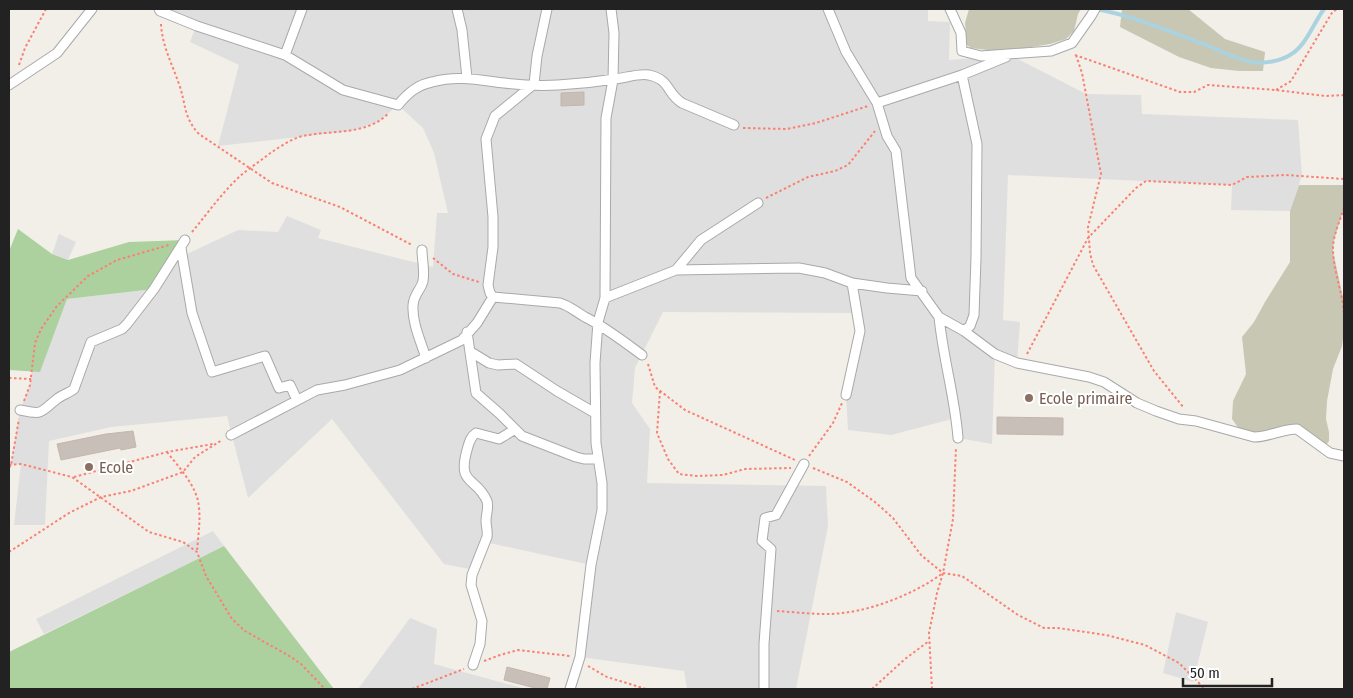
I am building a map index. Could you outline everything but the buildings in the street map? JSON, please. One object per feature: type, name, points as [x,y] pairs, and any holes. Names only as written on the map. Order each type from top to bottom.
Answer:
[{"type":"street","points":[[9,85],[57,53],[92,9]]},
{"type":"street","points":[[285,55],[302,9]]},
{"type":"street","points":[[457,9],[462,30],[467,78]]},
{"type":"street","points":[[493,297],[488,285],[494,247],[486,138],[495,116],[534,84],[537,56],[548,9]]},
{"type":"street","points":[[570,689],[580,657],[591,565],[602,510],[602,483],[596,443],[595,363],[598,322],[605,298],[606,118],[613,80],[614,33],[612,9]]},
{"type":"street","points":[[828,9],[846,52],[877,103],[887,136],[896,151],[911,278],[939,317],[944,358],[954,399],[958,438]]},
{"type":"street","points":[[950,9],[961,32],[962,51],[981,56],[1052,51],[1072,43],[1095,9]]},
{"type":"street","points":[[160,10],[197,26],[285,55],[343,90],[398,105],[413,89],[431,82],[450,78],[556,85],[613,80],[646,74],[659,77],[665,81],[675,99],[734,125]]},
{"type":"street","points":[[877,103],[962,75],[1010,55]]},
{"type":"street","points":[[962,75],[977,144],[974,315],[970,326],[964,331]]},
{"type":"street","points":[[676,270],[701,240],[758,203]]},
{"type":"street","points":[[183,244],[192,313],[212,372],[265,356],[279,388],[290,385],[297,400]]},
{"type":"street","points":[[20,410],[40,412],[47,410],[57,399],[74,389],[91,342],[122,329],[127,324],[154,289],[183,244]]},
{"type":"street","points":[[422,250],[423,279],[412,307],[426,358]]},
{"type":"street","points":[[605,298],[676,270],[799,268],[825,273],[852,283],[922,291]]},
{"type":"street","points":[[846,394],[860,331],[852,283]]},
{"type":"street","points":[[493,297],[560,303],[571,307],[583,316],[598,322],[642,355]]},
{"type":"street","points":[[231,435],[316,390],[345,385],[400,370],[462,340],[467,332],[477,323],[493,297]]},
{"type":"street","points":[[939,317],[964,331],[995,354],[1017,364],[1089,377],[1104,382],[1137,403],[1156,411],[1179,419],[1196,421],[1254,437],[1297,429],[1330,452],[1344,456]]},
{"type":"street","points":[[467,332],[476,393],[522,436],[584,460],[598,460]]},
{"type":"street","points":[[471,352],[498,366],[516,364],[595,413]]},
{"type":"street","points":[[473,665],[480,644],[482,621],[472,585],[472,575],[488,532],[486,522],[488,507],[483,495],[465,475],[463,464],[471,436],[476,433],[499,439],[514,430]]},
{"type":"street","points":[[764,689],[771,548],[762,541],[765,518],[776,515],[804,464]]},
{"type":"path","points":[[19,65],[25,48],[46,9]]},
{"type":"path","points":[[1276,90],[1291,81],[1333,11],[1339,9]]},
{"type":"path","points":[[160,10],[162,32],[168,57],[180,86],[184,108],[199,134],[272,183],[340,207],[422,250],[453,274],[488,285]]},
{"type":"path","points":[[1052,51],[1076,55],[1180,92],[1194,92],[1208,85],[1324,96],[1344,95]]},
{"type":"path","points":[[1076,55],[1082,73],[1101,174],[1088,227],[1093,264],[1154,371],[1187,411]]},
{"type":"path","points":[[734,125],[741,128],[787,129],[816,123],[877,103]]},
{"type":"path","points":[[197,552],[183,542],[149,532],[72,477],[21,464],[10,466],[20,410],[31,379],[35,343],[41,329],[57,306],[88,276],[117,260],[183,244],[220,198],[239,178],[282,146],[298,138],[324,133],[352,131],[378,122],[398,105]]},
{"type":"path","points":[[758,203],[808,177],[835,171],[848,165],[882,121]]},
{"type":"path","points":[[1017,364],[1024,359],[1030,349],[1088,238],[1136,188],[1146,181],[1232,185],[1247,177],[1286,175],[1344,179]]},
{"type":"path","points":[[1344,208],[1334,240],[1333,251],[1344,302],[1344,315]]},
{"type":"path","points":[[642,355],[647,358],[655,387],[685,410],[847,482],[876,502],[894,518],[921,555],[943,573],[962,576],[1018,615],[1044,628],[1058,628],[1106,635],[1145,645],[1179,663],[1192,673],[1205,689]]},
{"type":"path","points":[[9,378],[31,379]]},
{"type":"path","points":[[660,391],[658,433],[668,459],[679,474],[696,476],[723,475],[745,469],[791,468],[804,464],[832,423],[846,394]]},
{"type":"path","points":[[9,552],[69,513],[101,497],[132,490],[183,472],[195,457],[231,435]]},
{"type":"path","points":[[932,689],[929,634],[953,519],[954,451],[958,438]]},
{"type":"path","points":[[72,477],[167,452],[215,444]]},
{"type":"path","points":[[167,452],[183,472],[197,498],[199,515],[197,552],[206,576],[232,619],[245,631],[296,660],[325,689]]},
{"type":"path","points":[[767,610],[828,614],[856,612],[900,597],[929,583],[943,573]]},
{"type":"path","points":[[872,689],[905,659],[930,641]]},
{"type":"path","points":[[412,689],[500,654],[518,650],[580,657],[589,668],[607,677],[646,689]]},
{"type":"shaded area","points":[[159,9],[928,9],[928,21],[950,22],[949,60],[1010,55],[1086,94],[1141,95],[1142,114],[1298,120],[1302,175],[1290,211],[1231,210],[1232,185],[1008,175],[1003,320],[1020,322],[1017,363],[995,354],[992,444],[958,438],[956,418],[891,435],[848,430],[846,395],[860,331],[858,313],[663,312],[635,368],[632,403],[650,429],[647,483],[826,486],[828,526],[796,689],[687,689],[684,671],[580,657],[591,565],[485,542],[474,570],[444,564],[332,419],[248,498],[227,416],[111,427],[49,441],[45,525],[14,525],[21,464],[11,465],[20,410],[30,385],[32,371],[40,371],[67,299],[154,289],[172,261],[238,230],[278,232],[287,216],[321,230],[318,238],[433,267],[437,213],[448,213],[434,153],[423,128],[398,105],[378,122],[352,131],[218,146],[239,65],[190,42],[196,26]]},
{"type":"shaded area","points":[[969,9],[1081,9],[1074,31],[1066,39],[1050,44],[1006,51],[971,48],[967,45],[965,23]]},
{"type":"shaded area","points":[[1122,9],[1188,9],[1225,39],[1265,52],[1263,71],[1211,68],[1179,57],[1120,27]]},
{"type":"shaded area","points":[[1299,185],[1344,185],[1344,208],[1334,240],[1333,251],[1344,302],[1344,331],[1342,346],[1333,369],[1327,401],[1326,419],[1329,441],[1324,448],[1302,432],[1262,437],[1241,432],[1232,419],[1233,401],[1246,374],[1242,337],[1254,322],[1290,262],[1290,211]]},
{"type":"shaded area","points":[[59,234],[76,242],[68,260],[52,254]]},
{"type":"shaded area","points":[[213,531],[224,546],[44,634],[36,619]]},
{"type":"shaded area","points":[[1176,612],[1208,622],[1193,682],[1163,673]]},
{"type":"shaded area","points":[[410,618],[437,629],[434,664],[526,689],[358,689]]},
{"type":"green space","points":[[18,229],[52,254],[68,260],[129,242],[185,240],[154,289],[67,299],[40,372],[9,370],[9,251]]},
{"type":"green space","points":[[224,546],[334,689],[9,689],[9,652]]},
{"type":"waterway","points":[[1096,9],[1152,25],[1241,59],[1262,63],[1282,59],[1296,51],[1324,9]]},
{"type":"place","name":"Ecole primaire","points":[[1029,398]]},
{"type":"place","name":"Ecole","points":[[89,467]]}]
